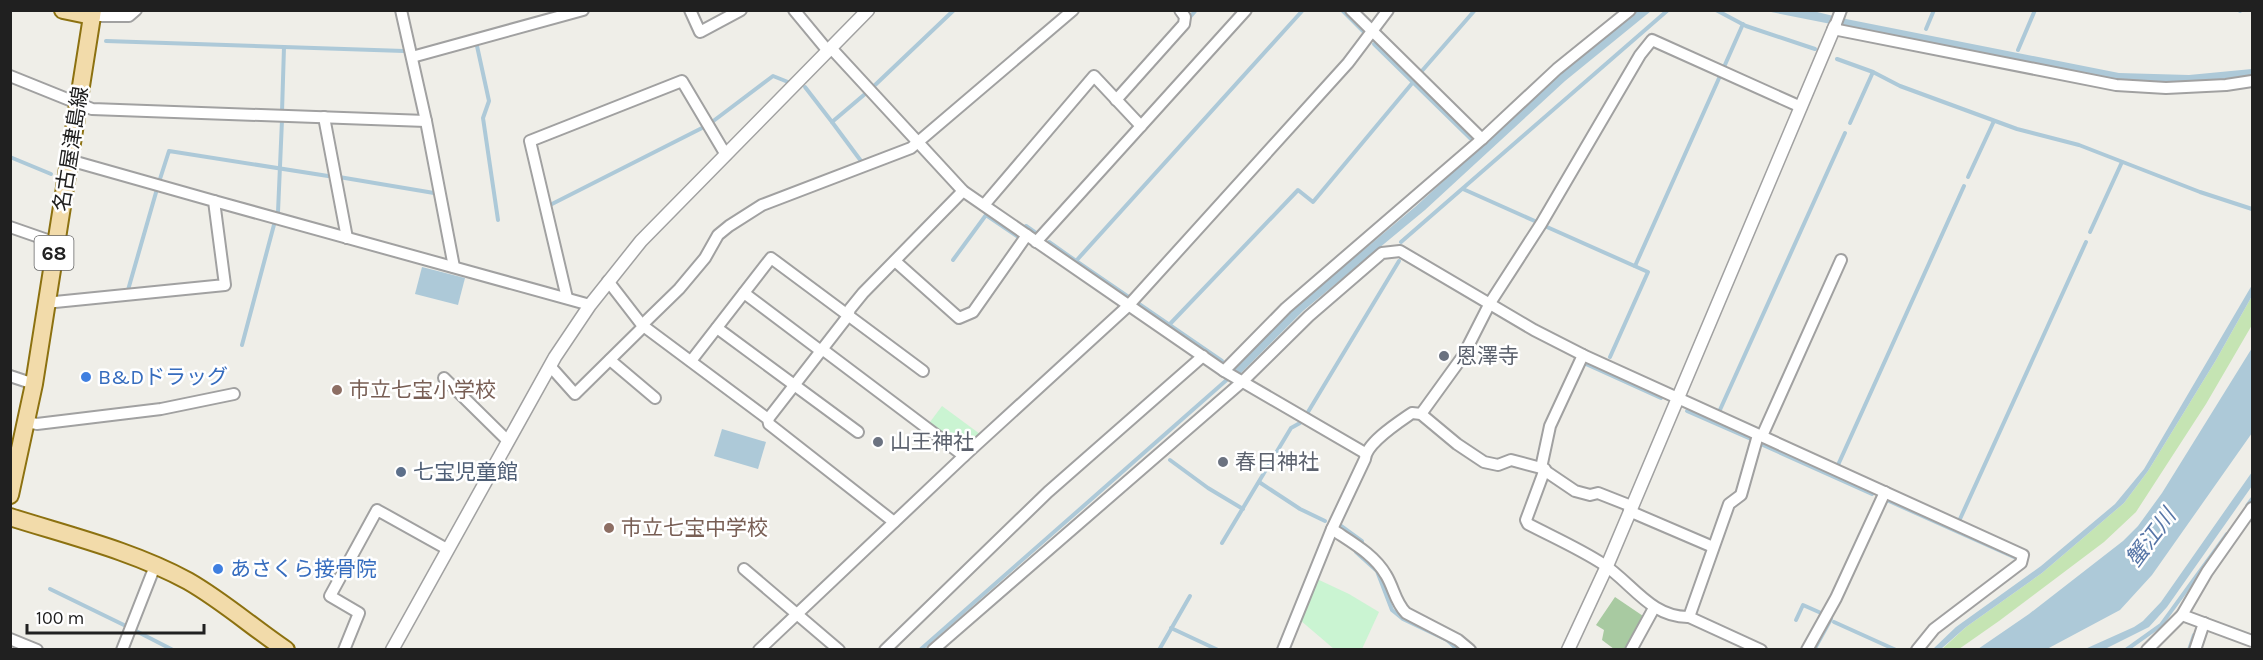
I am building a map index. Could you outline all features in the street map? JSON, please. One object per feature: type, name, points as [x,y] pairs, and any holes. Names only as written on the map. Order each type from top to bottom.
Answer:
[{"type":"main road","points":[[63,10],[93,13]]},
{"type":"main road","name":"名古屋津島線","points":[[10,495],[34,384],[45,303],[93,13]]},
{"type":"main road","points":[[10,517],[139,558],[185,580],[217,598],[286,650]]},
{"type":"street","points":[[93,13],[129,16],[136,10]]},
{"type":"street","points":[[401,10],[426,121],[454,267]]},
{"type":"street","points":[[412,57],[583,10]]},
{"type":"street","points":[[690,10],[700,32],[738,11]]},
{"type":"street","points":[[794,10],[963,191],[1226,372],[1365,453]]},
{"type":"street","points":[[392,650],[550,366],[590,305],[641,241],[868,10]]},
{"type":"street","points":[[550,366],[575,394],[678,289],[705,258],[718,235],[762,205],[911,148],[1073,10]]},
{"type":"street","points":[[1116,99],[1184,24],[1185,16],[1180,10]]},
{"type":"street","points":[[895,261],[959,318],[973,312],[1031,238],[1141,126],[1246,10]]},
{"type":"street","points":[[1351,10],[1482,139]]},
{"type":"street","points":[[759,650],[964,456],[1128,306],[1348,63],[1388,10]]},
{"type":"street","points":[[1226,372],[1286,308],[1482,139],[1557,69],[1630,10]]},
{"type":"street","points":[[1568,650],[1606,566],[1837,20],[2116,85],[2166,88],[2226,85],[2253,81]]},
{"type":"street","points":[[1421,414],[1462,356],[1490,303],[1541,224],[1640,55],[1652,40],[1801,107]]},
{"type":"street","points":[[10,76],[92,109],[426,121]]},
{"type":"street","points":[[984,206],[1094,76],[1141,126]]},
{"type":"street","points":[[567,298],[530,141],[682,81],[726,155]]},
{"type":"street","points":[[324,117],[347,237]]},
{"type":"street","points":[[69,160],[590,305]]},
{"type":"street","points":[[768,419],[848,316],[850,309],[863,293],[963,191]]},
{"type":"street","points":[[45,303],[225,285],[214,201]]},
{"type":"street","points":[[10,227],[56,243]]},
{"type":"street","points":[[940,647],[1382,253],[1400,251],[1534,330],[1583,355],[2023,555],[2020,563],[1934,629],[1917,650]]},
{"type":"street","points":[[691,362],[771,258],[923,371]]},
{"type":"street","points":[[1689,618],[1729,504],[1741,495],[1760,435],[1841,260]]},
{"type":"street","points":[[608,281],[643,325],[768,419],[769,424],[894,522]]},
{"type":"street","points":[[744,293],[964,456]]},
{"type":"street","points":[[717,328],[858,432]]},
{"type":"street","points":[[1583,355],[1550,426],[1543,468],[1526,520],[1528,524],[1606,566],[1654,608],[1678,618],[1689,618],[1761,650]]},
{"type":"street","points":[[885,650],[1048,492],[1203,356]]},
{"type":"street","points":[[610,360],[655,398]]},
{"type":"street","points":[[10,375],[34,384]]},
{"type":"street","points":[[444,378],[508,441]]},
{"type":"street","points":[[27,422],[37,424],[161,410],[234,394]]},
{"type":"street","points":[[1283,650],[1332,529],[1365,459],[1365,453],[1388,430],[1412,413],[1421,414],[1457,444],[1484,462],[1498,465],[1511,460],[1543,468],[1575,491],[1590,495],[1598,493],[1713,547]]},
{"type":"street","points":[[1807,650],[1836,598],[1885,492]]},
{"type":"street","points":[[2147,650],[2182,615],[2207,572],[2253,508]]},
{"type":"street","points":[[344,650],[359,613],[330,596],[376,510],[447,549]]},
{"type":"street","points":[[1332,529],[1375,561],[1386,575],[1399,607],[1406,613],[1458,640],[1470,650]]},
{"type":"street","points":[[122,650],[155,566]]},
{"type":"street","points":[[744,568],[839,650]]},
{"type":"street","points":[[1630,650],[1654,608]]},
{"type":"street","points":[[2182,615],[2253,641]]},
{"type":"street","points":[[2195,650],[2204,623]]},
{"type":"street","points":[[10,639],[37,650]]},
{"type":"green space","points":[[2252,296],[2252,325],[2206,404],[2136,512],[2104,542],[1999,621],[1959,649],[1941,650],[1966,627],[2042,573],[2124,503],[2148,471]]},
{"type":"green space","points":[[942,406],[980,434],[961,451],[927,426]]},
{"type":"green space","points":[[1317,579],[1379,612],[1362,649],[1334,649],[1300,620]]},
{"type":"green space","points":[[1615,597],[1646,618],[1627,649],[1614,649],[1602,640],[1604,630],[1596,625]]},
{"type":"water","points":[[1637,11],[1651,11],[1565,81],[1425,210],[1303,311],[1239,375],[1232,371],[1299,304],[1415,207],[1562,73]]},
{"type":"water","points":[[1766,11],[1813,11],[2119,73],[2189,75],[2252,69],[2252,77],[2193,84],[2134,84]]},
{"type":"water","points":[[422,267],[465,278],[458,305],[415,294]]},
{"type":"water","points":[[2252,285],[2252,296],[2216,360],[2148,471],[2124,503],[2042,573],[1966,627],[1941,649],[1933,649],[1956,627],[2041,566],[2115,504],[2144,469]]},
{"type":"water","name":"蟹江川","points":[[2252,348],[2252,433],[2152,575],[2120,610],[2047,649],[1978,649],[2029,614],[2123,541],[2138,526],[2162,493]]},
{"type":"water","points":[[722,429],[766,442],[758,469],[714,456]]},
{"type":"water","points":[[2252,472],[2252,486],[2167,607],[2149,627],[2105,649],[2085,649],[2134,627],[2161,602]]},
{"type":"waterway","points":[[874,86],[954,10]]},
{"type":"waterway","points":[[1190,17],[1196,10]]},
{"type":"waterway","points":[[1049,242],[1076,261],[1303,10]]},
{"type":"waterway","points":[[1342,10],[1364,32]]},
{"type":"waterway","points":[[1421,72],[1475,10]]},
{"type":"waterway","points":[[1401,242],[1668,10]]},
{"type":"waterway","points":[[1716,10],[1746,26],[1815,49]]},
{"type":"waterway","points":[[1926,29],[1934,10]]},
{"type":"waterway","points":[[2018,50],[2035,10]]},
{"type":"waterway","points":[[1724,67],[1743,24]]},
{"type":"waterway","points":[[106,41],[404,51]]},
{"type":"waterway","points":[[1374,44],[1470,138]]},
{"type":"waterway","points":[[477,46],[489,101],[483,118],[498,220]]},
{"type":"waterway","points":[[282,112],[284,47]]},
{"type":"waterway","points":[[1837,59],[1873,72],[1900,86],[2017,129],[2079,145],[2200,192],[2252,209]]},
{"type":"waterway","points":[[1850,123],[1873,72]]},
{"type":"waterway","points":[[712,122],[773,76],[788,82]]},
{"type":"waterway","points":[[1635,266],[1720,76]]},
{"type":"waterway","points":[[1169,325],[1298,190],[1313,202],[1414,81]]},
{"type":"waterway","points":[[805,87],[832,122],[865,94]]},
{"type":"waterway","points":[[278,212],[282,120]]},
{"type":"waterway","points":[[1968,177],[1994,121]]},
{"type":"waterway","points":[[832,122],[861,161]]},
{"type":"waterway","points":[[550,205],[704,127]]},
{"type":"waterway","points":[[1719,412],[1845,133]]},
{"type":"waterway","points":[[160,179],[169,151],[328,176]]},
{"type":"waterway","points":[[10,157],[51,174]]},
{"type":"waterway","points":[[2090,232],[2122,162]]},
{"type":"waterway","points":[[339,177],[434,193]]},
{"type":"waterway","points":[[1838,465],[1964,186]]},
{"type":"waterway","points":[[128,290],[157,189]]},
{"type":"waterway","points":[[1463,189],[1537,222]]},
{"type":"waterway","points":[[953,260],[986,215],[1017,236]]},
{"type":"waterway","points":[[242,345],[275,221]]},
{"type":"waterway","points":[[1026,226],[1036,233]]},
{"type":"waterway","points":[[1547,227],[1648,272],[1610,357]]},
{"type":"waterway","points":[[1960,519],[2086,242]]},
{"type":"waterway","points":[[1076,261],[1130,298]]},
{"type":"waterway","points":[[1308,412],[1399,261]]},
{"type":"waterway","points":[[1139,304],[1222,361]]},
{"type":"waterway","points":[[1586,364],[1661,398]]},
{"type":"waterway","points":[[920,650],[1230,377]]},
{"type":"waterway","points":[[1687,411],[1751,439]]},
{"type":"waterway","points":[[1222,543],[1291,428],[1300,423]]},
{"type":"waterway","points":[[1763,445],[1872,494]]},
{"type":"waterway","points":[[1170,460],[1208,488],[1243,509]]},
{"type":"waterway","points":[[1259,482],[1300,509],[1325,521]]},
{"type":"waterway","points":[[2247,506],[2252,499]]},
{"type":"waterway","points":[[1889,501],[2014,557]]},
{"type":"waterway","points":[[1340,525],[1362,543]]},
{"type":"waterway","points":[[2126,650],[2161,625],[2227,534]]},
{"type":"waterway","points":[[1357,550],[1356,552],[1377,571],[1392,610],[1403,619],[1447,640],[1458,650]]},
{"type":"waterway","points":[[50,589],[128,627]]},
{"type":"waterway","points":[[1159,650],[1190,596]]},
{"type":"waterway","points":[[1796,620],[1803,605],[1821,613]]},
{"type":"waterway","points":[[1814,650],[1831,619]]},
{"type":"waterway","points":[[1834,622],[1896,650]]},
{"type":"waterway","points":[[1171,628],[1218,650]]},
{"type":"waterway","points":[[136,631],[173,650]]},
{"type":"waterway","points":[[2189,650],[2194,635]]},
{"type":"place","name":"恩澤寺","points":[[1444,356]]},
{"type":"place","name":"B&Dドラッグ","points":[[86,377]]},
{"type":"place","name":"市立七宝小学校","points":[[337,390]]},
{"type":"place","name":"山王神社","points":[[878,442]]},
{"type":"place","name":"春日神社","points":[[1223,462]]},
{"type":"place","name":"七宝児童館","points":[[401,472]]},
{"type":"place","name":"市立七宝中学校","points":[[609,528]]},
{"type":"place","name":"あさくら接骨院","points":[[218,569]]}]
